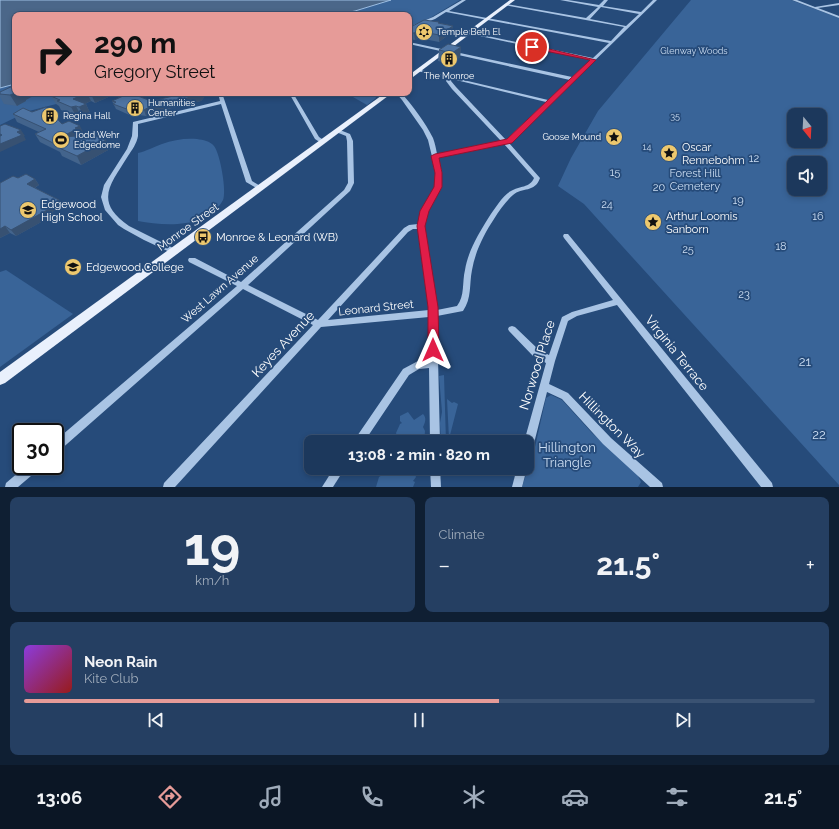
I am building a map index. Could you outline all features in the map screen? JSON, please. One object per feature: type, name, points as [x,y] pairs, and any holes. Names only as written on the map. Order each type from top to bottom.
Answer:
[{"type":"main road","points":[[412,76],[513,0]]},
{"type":"main road","name":"Monroe Street","points":[[0,379],[385,96]]},
{"type":"street","points":[[412,27],[434,18],[464,0]]},
{"type":"street","points":[[562,0],[642,13]]},
{"type":"street","points":[[587,20],[606,0]]},
{"type":"street","points":[[647,0],[654,1]]},
{"type":"street","points":[[794,0],[839,17]]},
{"type":"street","points":[[435,156],[506,143],[513,138],[654,1]]},
{"type":"street","points":[[813,7],[839,4]]},
{"type":"street","points":[[506,5],[628,27]]},
{"type":"street","points":[[446,11],[612,42]]},
{"type":"street","points":[[468,33],[594,60]]},
{"type":"street","points":[[412,44],[573,79]]},
{"type":"street","points":[[419,70],[550,102]]},
{"type":"street","points":[[451,78],[448,81],[506,143]]},
{"type":"street","points":[[221,96],[249,182],[260,188]]},
{"type":"street","points":[[293,96],[317,138],[323,142]]},
{"type":"street","points":[[401,96],[426,130],[431,140],[438,173],[438,187],[425,211],[421,226],[433,313],[435,435]]},
{"type":"street","points":[[174,252],[129,229],[111,214],[106,201],[105,193],[108,182],[133,144],[136,135],[135,123],[223,102]]},
{"type":"street","name":"West Lawn Avenue","points":[[64,440],[241,286],[347,191],[351,183],[350,141],[348,135],[338,131]]},
{"type":"street","name":"Leonard Street","points":[[319,324],[454,311],[462,307],[465,301],[469,266],[477,242],[486,226],[511,193],[516,189],[532,186],[537,180],[536,176],[506,143]]},
{"type":"street","name":"Keyes Avenue","points":[[168,487],[408,228],[421,226]]},
{"type":"street","name":"Virginia Terrace","points":[[566,236],[768,487]]},
{"type":"street","points":[[192,260],[319,324]]},
{"type":"street","name":"Norwood Place","points":[[531,435],[551,361],[565,319],[575,314],[619,300]]},
{"type":"street","points":[[512,329],[536,353],[551,361]]},
{"type":"street","points":[[363,435],[406,372],[418,365],[433,364]]},
{"type":"street","name":"Hillington Way","points":[[545,386],[565,396],[607,441],[653,486]]},
{"type":"street","points":[[10,487],[24,475]]},
{"type":"street","points":[[327,487],[335,475]]},
{"type":"street","points":[[436,475],[436,487]]},
{"type":"street","points":[[517,487],[520,475]]},
{"type":"green space","points":[[391,0],[460,0],[430,18],[412,26],[412,12],[350,12]]},
{"type":"green space","name":"Forest Hill Cemetery","points":[[691,0],[791,0],[839,18],[839,485],[584,204],[558,186],[571,158],[598,111]]},
{"type":"green space","points":[[12,85],[12,96],[87,96],[29,111],[0,125],[0,88]]},
{"type":"green space","points":[[351,96],[375,96],[376,98],[367,105]]},
{"type":"green space","points":[[197,139],[210,143],[216,150],[221,164],[224,189],[223,200],[216,209],[207,216],[196,221],[160,224],[138,221],[138,153],[170,141]]},
{"type":"green space","points":[[6,270],[73,314],[0,367],[0,272]]},
{"type":"green space","points":[[444,375],[446,435],[441,435],[440,423],[442,412],[439,376]]},
{"type":"green space","name":"Hillington Triangle","points":[[551,395],[562,400],[592,433],[637,474],[641,482],[638,487],[522,487],[526,475],[534,475],[534,450],[546,398]]},
{"type":"green space","points":[[447,399],[452,403],[454,402],[458,404],[449,435]]},
{"type":"green space","points":[[408,412],[414,420],[423,414],[425,417],[423,427],[425,435],[397,435],[396,433],[400,424],[402,423],[400,421],[400,416]]},
{"type":"green space","points":[[382,475],[415,475],[416,477],[413,481],[415,482],[413,487],[376,487],[379,477]]},
{"type":"shaded area","points":[[0,0],[391,0],[350,12],[12,12],[12,85],[0,88]]},
{"type":"building","points":[[424,20],[453,26],[439,35],[419,31],[412,33],[412,26]]},
{"type":"building","points":[[448,44],[461,47],[452,53],[439,50]]},
{"type":"building","points":[[12,86],[12,94],[0,94],[0,92]]},
{"type":"building","points":[[51,96],[80,96],[73,99],[86,104],[79,107],[71,107],[57,101],[60,100]]},
{"type":"building","points":[[123,96],[138,96],[151,101],[174,96],[195,96],[149,107],[144,110],[136,109],[132,111],[113,104],[116,102],[112,101]]},
{"type":"building","points":[[46,107],[62,124],[69,121],[80,126],[61,137],[93,135],[106,140],[77,156],[57,147],[59,146],[35,134],[46,129],[13,114],[23,108],[32,112]]},
{"type":"building","points":[[5,124],[21,130],[17,132],[22,135],[0,144],[0,136],[2,135],[0,134],[0,126]]},
{"type":"building","name":"Edgewood High School","points":[[26,174],[35,179],[27,184],[59,200],[46,207],[49,209],[11,230],[5,226],[0,229],[0,183],[13,176],[18,178]]},
{"type":"place","name":"Temple Beth El","points":[[424,32]]},
{"type":"place","name":"The Monroe","points":[[449,59]]},
{"type":"place","name":"Humanities Center","points":[[135,108]]},
{"type":"place","name":"Regina Hall","points":[[50,116]]},
{"type":"place","name":"Goose Mound","points":[[614,137]]},
{"type":"place","name":"Todd Wehr Edgedome","points":[[61,140]]},
{"type":"place","name":"Oscar Rennebohm","points":[[669,153]]},
{"type":"place","name":"Edgewood High School","points":[[28,210]]},
{"type":"place","name":"Arthur Loomis Sanborn","points":[[653,222]]},
{"type":"place","name":"Monroe & Leonard (WB)","points":[[203,237]]},
{"type":"place","name":"Edgewood College","points":[[73,267]]},
{"type":"route","points":[[433,350],[433,307],[421,226],[425,211],[438,187],[439,180],[435,156],[506,143],[594,60],[532,47]]},
{"type":"park label","name":"Glenway Woods","points":[[694,51]]},
{"type":"park label","name":"35","points":[[675,116]]},
{"type":"park label","name":"14","points":[[647,147]]},
{"type":"park label","name":"12","points":[[754,158]]},
{"type":"park label","name":"15","points":[[615,172]]},
{"type":"park label","name":"20","points":[[659,187]]},
{"type":"park label","name":"19","points":[[738,200]]},
{"type":"park label","name":"24","points":[[607,204]]},
{"type":"park label","name":"16","points":[[818,216]]},
{"type":"park label","name":"18","points":[[781,246]]},
{"type":"park label","name":"25","points":[[688,249]]},
{"type":"park label","name":"23","points":[[744,294]]},
{"type":"park label","name":"21","points":[[805,361]]},
{"type":"park label","name":"22","points":[[819,434]]}]
